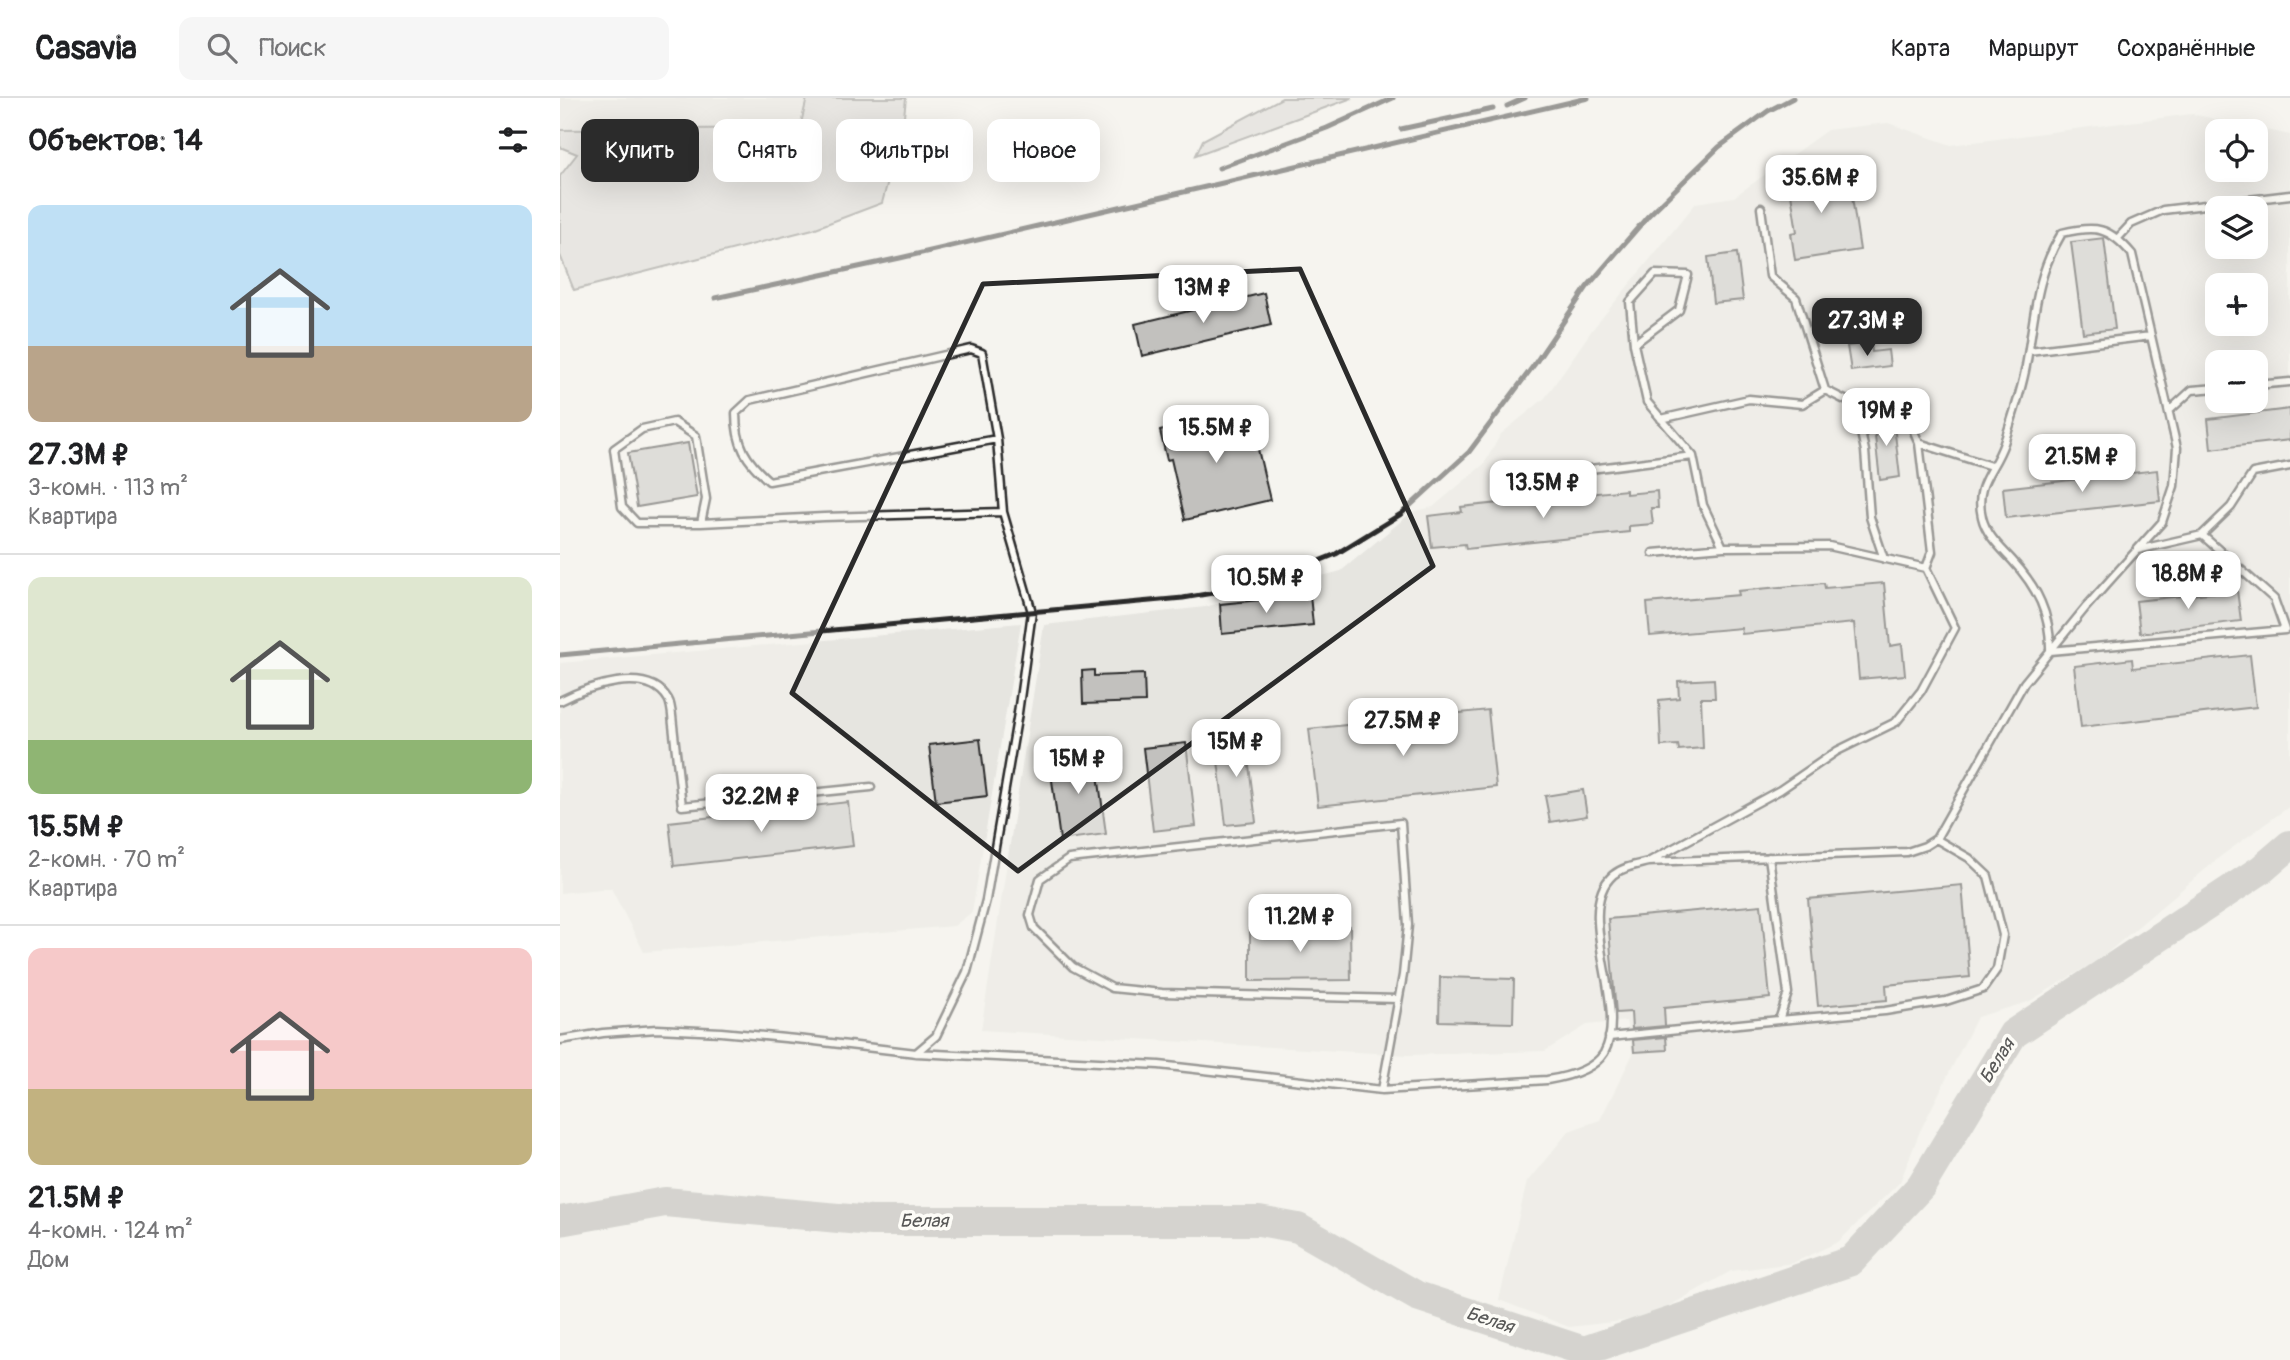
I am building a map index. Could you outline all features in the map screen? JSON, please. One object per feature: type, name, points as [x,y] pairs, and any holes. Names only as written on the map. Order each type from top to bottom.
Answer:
[{"type":"lane","points":[[2118,238],[2131,224],[2163,210],[2290,195]]},
{"type":"lane","points":[[1648,862],[1780,790],[1838,751],[1896,722],[1921,691],[1955,628],[1926,568],[1932,552],[1919,443],[1901,402],[1855,405],[1825,390],[1796,298],[1770,276],[1761,208]]},
{"type":"lane","points":[[560,1040],[603,1033],[657,1029],[806,1040],[916,1053],[1159,1065],[1382,1090],[1561,1078],[1594,1063],[1604,1053],[1609,1037],[1609,1003],[1598,922],[1600,897],[1605,884],[1615,873],[1648,862],[1907,852],[1926,846],[1936,839],[2024,683],[2086,607],[2162,522],[2174,486],[2177,448],[2132,254],[2118,238],[2102,229],[2062,233],[2052,250],[2040,278],[2029,351],[2017,405],[2000,453],[1979,492],[1982,519],[1994,542],[2026,576],[2047,615],[2051,633],[2050,651]]},
{"type":"lane","points":[[1634,344],[1679,310],[1688,275],[1655,274],[1630,302],[1634,344],[1647,402],[1693,456],[1703,505],[1723,547]]},
{"type":"lane","points":[[2029,351],[2151,336]]},
{"type":"lane","points":[[916,1053],[936,1036],[967,972],[986,900],[1018,713],[1032,612],[1003,512],[997,439],[982,353],[971,349],[750,400],[736,413],[736,433],[750,464],[769,481],[997,439]]},
{"type":"lane","points":[[2268,384],[2290,382]]},
{"type":"lane","points":[[2169,411],[2192,390],[2205,389]]},
{"type":"lane","points":[[1661,419],[1749,399],[1802,404],[1825,390]]},
{"type":"lane","points":[[1855,405],[1865,451],[1870,517],[1884,559]]},
{"type":"lane","points":[[701,523],[706,499],[696,436],[674,422],[642,429],[614,449],[622,507],[637,523],[701,523],[1003,512]]},
{"type":"lane","points":[[1919,443],[1991,466]]},
{"type":"lane","points":[[1527,477],[1693,456]]},
{"type":"lane","points":[[2137,550],[2202,536],[2231,507],[2253,473],[2290,466]]},
{"type":"lane","points":[[2050,651],[2286,630],[2274,598],[2202,536]]},
{"type":"lane","points":[[1653,553],[1723,547],[1829,546],[1926,568]]},
{"type":"lane","points":[[560,701],[605,684],[639,680],[656,685],[670,700],[682,806],[871,786]]},
{"type":"lane","points":[[1382,1090],[1398,999],[1408,925],[1401,823],[1069,859],[1040,880],[1030,915],[1034,928],[1073,967],[1112,988],[1162,993],[1398,999]]},
{"type":"lane","points":[[1609,1037],[1885,1011],[1946,1001],[1983,989],[1997,969],[2003,935],[1988,876],[1969,858],[1936,839]]},
{"type":"lane","points":[[1769,857],[1788,993],[1779,1020]]},
{"type":"highlighted area","points":[[1300,269],[1433,566],[1018,871],[792,693],[983,284]]},
{"type":"shaded area","points":[[560,98],[807,98],[802,119],[713,119],[713,129],[699,129],[699,119],[581,119],[581,130],[560,130]]},
{"type":"shaded area","points":[[807,98],[906,98],[904,119],[836,119],[836,182],[888,182],[882,203],[813,229],[574,290],[560,255],[560,176],[577,154],[560,147],[560,130],[581,130],[581,182],[699,182],[699,129],[713,129],[713,182],[822,182],[822,119],[802,119]]},
{"type":"shaded area","points":[[1282,98],[1352,98],[1196,155],[1203,140]]},
{"type":"shaded area","points":[[2192,114],[2215,119],[2205,119],[2205,182],[2268,182],[2268,130],[2290,135],[2290,806],[2221,856],[2100,959],[2028,1002],[1977,1017],[1920,1131],[1900,1182],[1838,1242],[1793,1263],[1731,1271],[1648,1318],[1569,1327],[1499,1300],[1527,1182],[1569,1131],[1600,1120],[1633,1054],[1626,1021],[1587,1025],[1545,1051],[1408,1055],[981,1030],[1044,625],[1205,607],[1341,571],[1412,512],[1433,507],[1484,464],[1501,434],[1545,398],[1592,330],[1696,203],[1734,197],[1827,130],[1888,123],[1951,145]]},
{"type":"shaded area","points":[[1021,623],[972,912],[954,926],[644,952],[611,888],[560,893],[560,663]]},
{"type":"building","points":[[1810,169],[1811,182],[1849,177],[1860,250],[1795,260],[1791,233],[1797,232],[1790,187],[1781,188],[1780,173]]},
{"type":"building","points":[[2104,238],[2115,329],[2083,333],[2071,242]]},
{"type":"building","points":[[1737,253],[1743,300],[1713,303],[1708,257]]},
{"type":"building","points":[[1264,293],[1271,325],[1142,356],[1135,324]]},
{"type":"building","points":[[1871,343],[1872,352],[1888,350],[1890,366],[1851,371],[1847,346]]},
{"type":"building","points":[[2290,409],[2290,440],[2211,449],[2208,419]]},
{"type":"building","points":[[1245,410],[1254,445],[1257,445],[1270,500],[1185,520],[1171,459],[1167,460],[1160,431]]},
{"type":"building","points":[[1893,416],[1900,477],[1880,480],[1873,419]]},
{"type":"building","points":[[688,443],[697,497],[637,507],[628,453]]},
{"type":"building","points":[[2157,470],[2160,501],[2006,518],[2003,488]]},
{"type":"building","points":[[1626,490],[1626,494],[1657,491],[1658,508],[1651,508],[1653,524],[1629,526],[1629,532],[1466,549],[1465,544],[1432,547],[1428,516],[1462,512],[1461,507]]},
{"type":"building","points":[[1824,583],[1825,588],[1884,583],[1890,646],[1902,644],[1905,675],[1859,679],[1854,623],[1742,634],[1741,628],[1650,636],[1647,603],[1739,595],[1738,591]]},
{"type":"building","points":[[2237,590],[2241,621],[2140,633],[2136,601]]},
{"type":"building","points":[[1310,595],[1313,625],[1222,634],[1220,604]]},
{"type":"building","points":[[2250,655],[2256,707],[2081,727],[2074,666],[2132,659],[2133,668]]},
{"type":"building","points":[[1094,670],[1094,676],[1144,674],[1145,702],[1083,704],[1082,671]]},
{"type":"building","points":[[1714,679],[1715,698],[1701,698],[1703,748],[1679,750],[1678,745],[1661,746],[1659,700],[1679,698],[1678,681]]},
{"type":"building","points":[[1488,710],[1496,787],[1318,806],[1309,729]]},
{"type":"building","points":[[1245,733],[1256,822],[1226,825],[1215,737]]},
{"type":"building","points":[[980,739],[987,796],[936,802],[929,745]]},
{"type":"building","points":[[1186,743],[1196,826],[1153,831],[1143,748]]},
{"type":"building","points":[[1095,752],[1106,834],[1060,840],[1049,758]]},
{"type":"building","points":[[1583,790],[1587,816],[1550,822],[1545,796]]},
{"type":"building","points":[[848,802],[853,846],[674,866],[669,822]]},
{"type":"building","points":[[1962,885],[1970,977],[1886,985],[1887,1000],[1818,1006],[1808,899]]},
{"type":"building","points":[[1761,905],[1770,998],[1664,1008],[1665,1026],[1632,1029],[1631,1012],[1616,1013],[1608,919]]},
{"type":"building","points":[[1350,926],[1351,980],[1250,981],[1250,927]]},
{"type":"building","points":[[1440,977],[1514,979],[1513,1023],[1439,1021]]},
{"type":"building","points":[[1666,1037],[1667,1050],[1634,1052],[1633,1040]]},
{"type":"waterway","name":"Белая","points":[[560,1221],[665,1202],[871,1221],[1259,1221],[1298,1228],[1417,1296],[1584,1351],[1851,1261],[1921,1186],[2013,1034],[2262,869],[2290,845]]},
{"type":"railway","points":[[1219,168],[1327,128],[1393,98]]},
{"type":"railway","points":[[1507,106],[1525,98]]},
{"type":"railway","points":[[715,298],[900,258],[1588,98]]},
{"type":"railway","points":[[560,655],[1183,598],[1260,585],[1336,554],[1401,514],[1469,452],[1534,365],[1587,287],[1648,216],[1719,147],[1768,111],[1793,98]]},
{"type":"railway","points":[[1401,129],[1493,109]]}]
